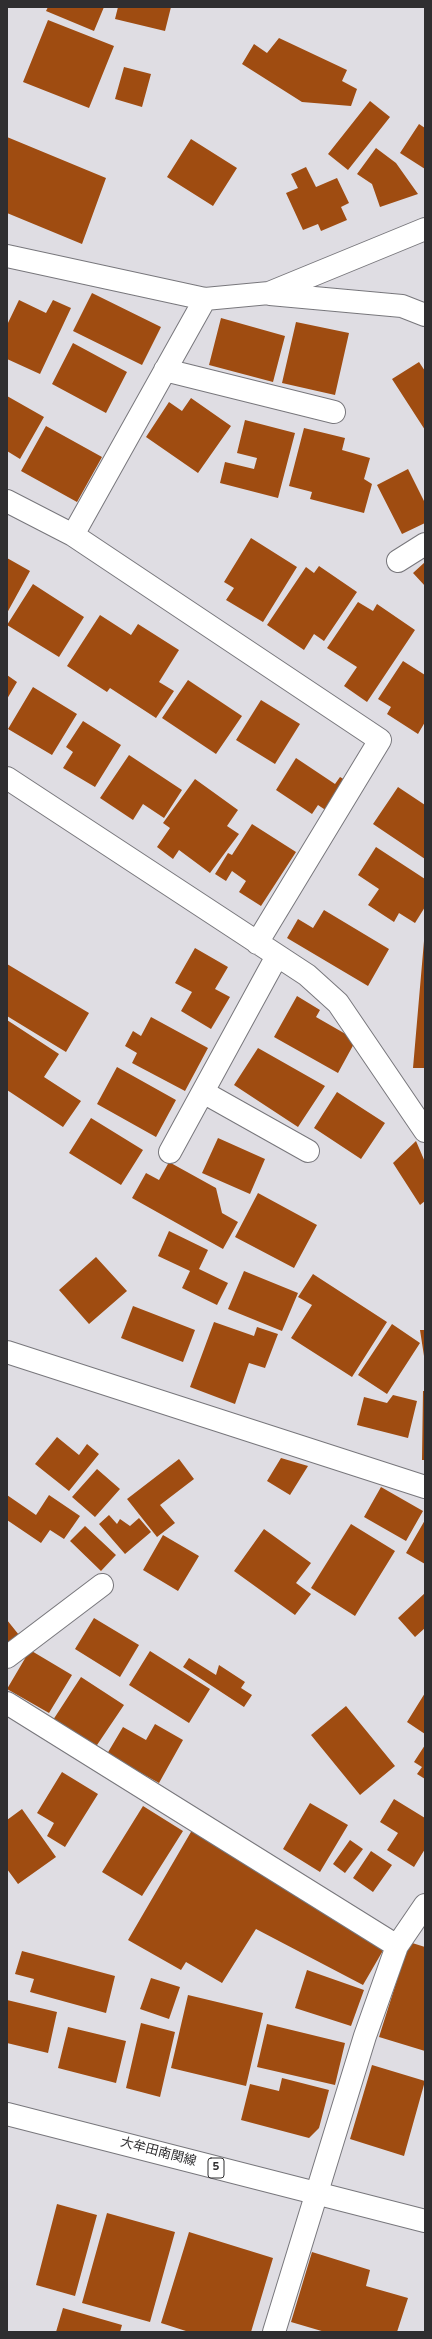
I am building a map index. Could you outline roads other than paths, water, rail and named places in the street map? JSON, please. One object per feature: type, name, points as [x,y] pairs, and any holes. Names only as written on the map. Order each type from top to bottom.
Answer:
[{"type":"street","points":[[269,294],[425,229]]},
{"type":"street","points":[[7,256],[205,299],[269,294],[402,306],[425,315]]},
{"type":"street","points":[[73,534],[205,299]]},
{"type":"street","points":[[165,370],[334,412]]},
{"type":"street","points":[[7,501],[73,534],[380,740],[257,943]]},
{"type":"street","points":[[398,561],[425,544]]},
{"type":"street","points":[[7,778],[308,975],[338,1003],[425,1131]]},
{"type":"street","points":[[170,1152],[277,956]]},
{"type":"street","points":[[203,1092],[308,1151]]},
{"type":"street","points":[[7,1352],[425,1487]]},
{"type":"street","points":[[7,1657],[102,1585]]},
{"type":"street","points":[[7,1703],[397,1946]]},
{"type":"street","points":[[274,2332],[365,2036],[397,1946],[425,1905]]},
{"type":"street","name":"大牟田南関線","points":[[7,2114],[425,2221]]}]
